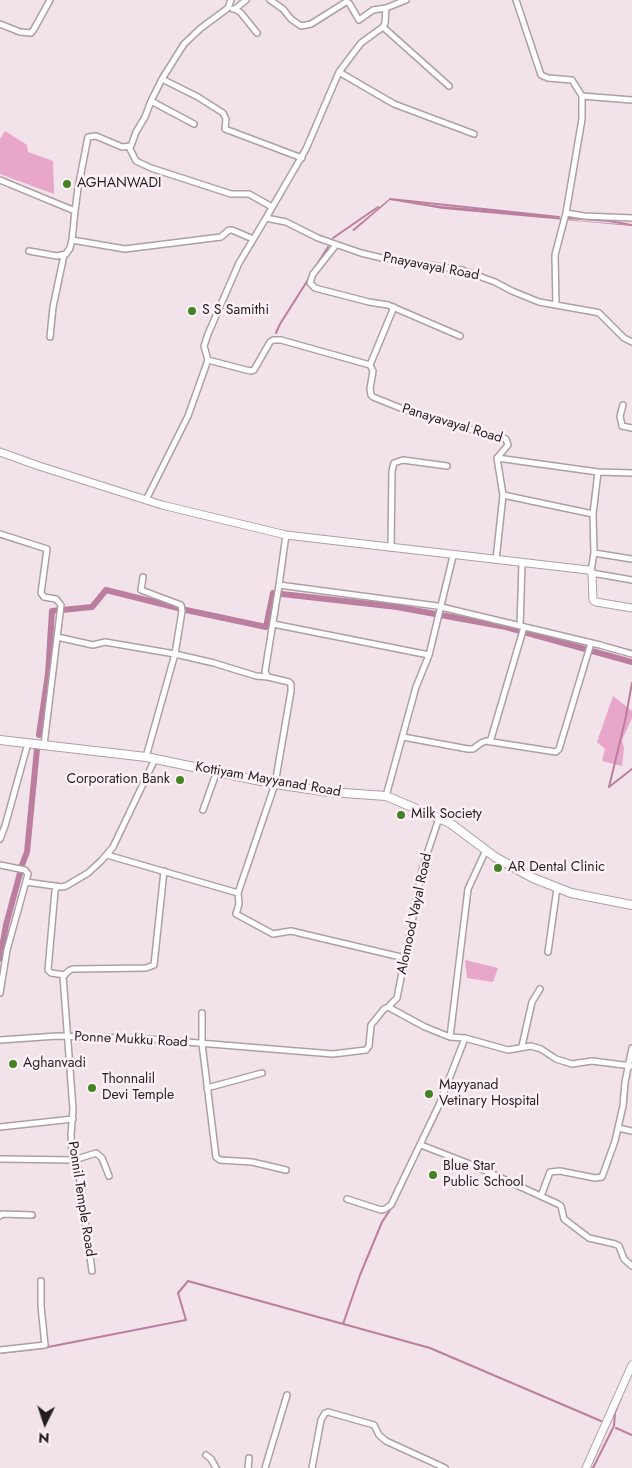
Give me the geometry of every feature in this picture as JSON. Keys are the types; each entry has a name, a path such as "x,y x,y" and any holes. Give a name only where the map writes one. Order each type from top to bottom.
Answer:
{"main road":[{"name":"Kottiyam Mayyanad Road","path":"0,740 146,757 275,784 329,792 386,796 450,823 486,850 518,870 557,888 571,893 632,906"}],"street":[{"path":"0,24 20,32 31,33 50,0"},
{"path":"50,337 53,307 64,255 70,248 72,240 78,188 88,137 96,136 122,148 132,146 136,132 162,79 188,39 228,8 231,0"},
{"path":"235,9 246,0"},
{"path":"270,0 283,9 291,19 302,26 311,24 346,2 349,3 359,20 373,10 386,8 406,0"},
{"path":"516,0 541,75 548,78 572,80 582,96 582,119 566,213 555,254 556,305"},
{"path":"228,8 235,9 257,32"},
{"path":"146,500 185,425 208,360 204,346 208,334 239,263 302,158 339,72 361,43 383,27 386,8"},
{"path":"383,27 449,86"},
{"path":"339,72 394,104 474,134"},
{"path":"162,79 198,97 224,113 226,119 225,129 302,158"},
{"path":"582,96 632,100"},
{"path":"151,101 194,124"},
{"path":"129,147 136,161 151,168 231,194 249,194 272,207"},
{"path":"0,180 75,211"},
{"path":"566,213 584,216 632,218"},
{"name":"Pnayavayal Road","path":"266,218 286,222 336,245 361,253 462,270 495,282 539,302 599,313 624,338 632,342"},
{"path":"72,240 125,249 221,237 228,230 253,239"},
{"path":"336,245 313,274 310,283 315,288 394,307 460,336"},
{"path":"29,251 57,256 64,255"},
{"path":"208,360 250,371 254,370 270,342 277,340 370,365 394,307"},
{"name":"Panayavayal Road","path":"370,365 374,371 370,388 371,395 374,397 412,413 503,437 508,442 508,445 497,458 503,495 496,560"},
{"path":"623,405 620,416 622,426 632,428"},
{"path":"0,452 162,505 286,535 592,572 632,580"},
{"path":"497,458 598,472 632,473"},
{"path":"391,548 392,471 394,463 403,460 447,466"},
{"path":"598,472 594,514 593,600 632,608"},
{"path":"503,495 594,514"},
{"path":"0,534 46,549 41,594 44,597 56,599 60,602 44,745"},
{"path":"268,677 265,672 286,535"},
{"path":"594,553 632,559"},
{"path":"386,796 416,687 429,655 454,556"},
{"path":"490,742 522,626 522,563"},
{"path":"143,577 142,590 181,605 175,654 146,757"},
{"path":"279,585 440,607 632,654"},
{"path":"272,624 429,655"},
{"path":"57,637 93,645 105,642 175,654 214,663 256,676 288,682 292,687 275,784 238,893 239,904 236,914 273,934 291,931 405,958"},
{"path":"403,737 473,749 481,743 490,742 556,752 559,749 591,643"},
{"path":"0,839 6,826 28,743"},
{"path":"26,882 66,886 88,873 113,847 155,759"},
{"path":"203,810 217,771"},
{"name":"Alomood Vayal Road","path":"202,1044 333,1054 366,1050 369,1046 370,1025 397,998 423,866 439,818"},
{"path":"450,1036 468,889 486,850"},
{"path":"107,854 238,893"},
{"path":"0,866 25,870 28,874 7,950 0,993"},
{"path":"57,886 48,970 51,973 64,976 73,969 146,968 154,965 164,871"},
{"path":"548,952 557,888"},
{"name":"Ponnil Temple Road","path":"64,976 64,1007 69,1036 73,1119 71,1135 72,1155 78,1166 92,1271"},
{"path":"522,1046 532,1002 540,989"},
{"path":"388,1007 426,1028 450,1036 466,1038 508,1050 522,1046 541,1048 556,1059 572,1064 592,1061 630,1066"},
{"path":"202,1013 202,1044"},
{"name":"Ponne Mukku Road","path":"0,1040 69,1036 150,1039 202,1044 216,1157 220,1160 252,1162 286,1170"},
{"path":"347,1199 378,1209 388,1208 421,1145 466,1038"},
{"path":"541,1196 550,1172 560,1170 595,1178 602,1177 615,1142 632,1048"},
{"path":"207,1088 262,1073"},
{"path":"0,1127 73,1119"},
{"path":"618,1128 632,1131"},
{"path":"421,1145 475,1166 560,1206 564,1218 588,1238 619,1246 624,1259 632,1266"},
{"path":"0,1159 74,1160 96,1153 102,1158 109,1176"},
{"path":"0,1216 2,1214 32,1215"},
{"path":"0,1350 45,1345 41,1306 41,1281"},
{"path":"586,1468 632,1365"},
{"path":"265,1468 287,1395"},
{"path":"312,1468 321,1420 325,1413 328,1412 374,1425 379,1435 386,1441 445,1468"},
{"path":"206,1455 211,1459 216,1468"},
{"path":"248,1468 249,1458"}],"shaded area":[{"path":"5,131 27,145 28,152 53,161 54,194 0,174 0,139"},
{"path":"389,199 632,226 443,209 390,200 354,231 352,230"},
{"path":"613,696 632,711 632,718 622,740 624,748 622,766 602,761 605,749 597,742"},
{"path":"465,960 498,968 493,982 467,978"}],"waterway":[{"path":"390,199 559,217"},
{"path":"333,238 378,207"},
{"path":"568,218 632,225"},
{"path":"314,269 328,247"},
{"path":"276,333 311,275"},
{"path":"39,735 48,674 52,611 92,607 106,590 266,627 273,593 397,607 506,627 632,662"},
{"path":"632,683 609,787 632,769"},
{"path":"22,865 27,852 37,749"},
{"path":"0,959 6,925 20,873"},
{"path":"430,1130 437,1116"},
{"path":"343,1324 360,1275 382,1222 392,1207"},
{"path":"0,1353 43,1348 186,1320 178,1293 188,1281 430,1348 601,1421"},
{"path":"593,1468 614,1426 615,1413 621,1398"},
{"path":"616,1428 632,1435"}],"place":[{"name":"AGHANWADI","path":"67,184"},
{"name":"S S Samithi","path":"192,311"},
{"name":"Corporation Bank","path":"180,780"},
{"name":"Milk Society","path":"401,815"},
{"name":"AR Dental Clinic","path":"498,868"},
{"name":"Aghanvadi","path":"13,1064"},
{"name":"Thonnalil Devi Temple","path":"92,1088"},
{"name":"Mayyanad Vetinary Hospital","path":"429,1094"},
{"name":"Blue Star Public School","path":"433,1175"}]}
